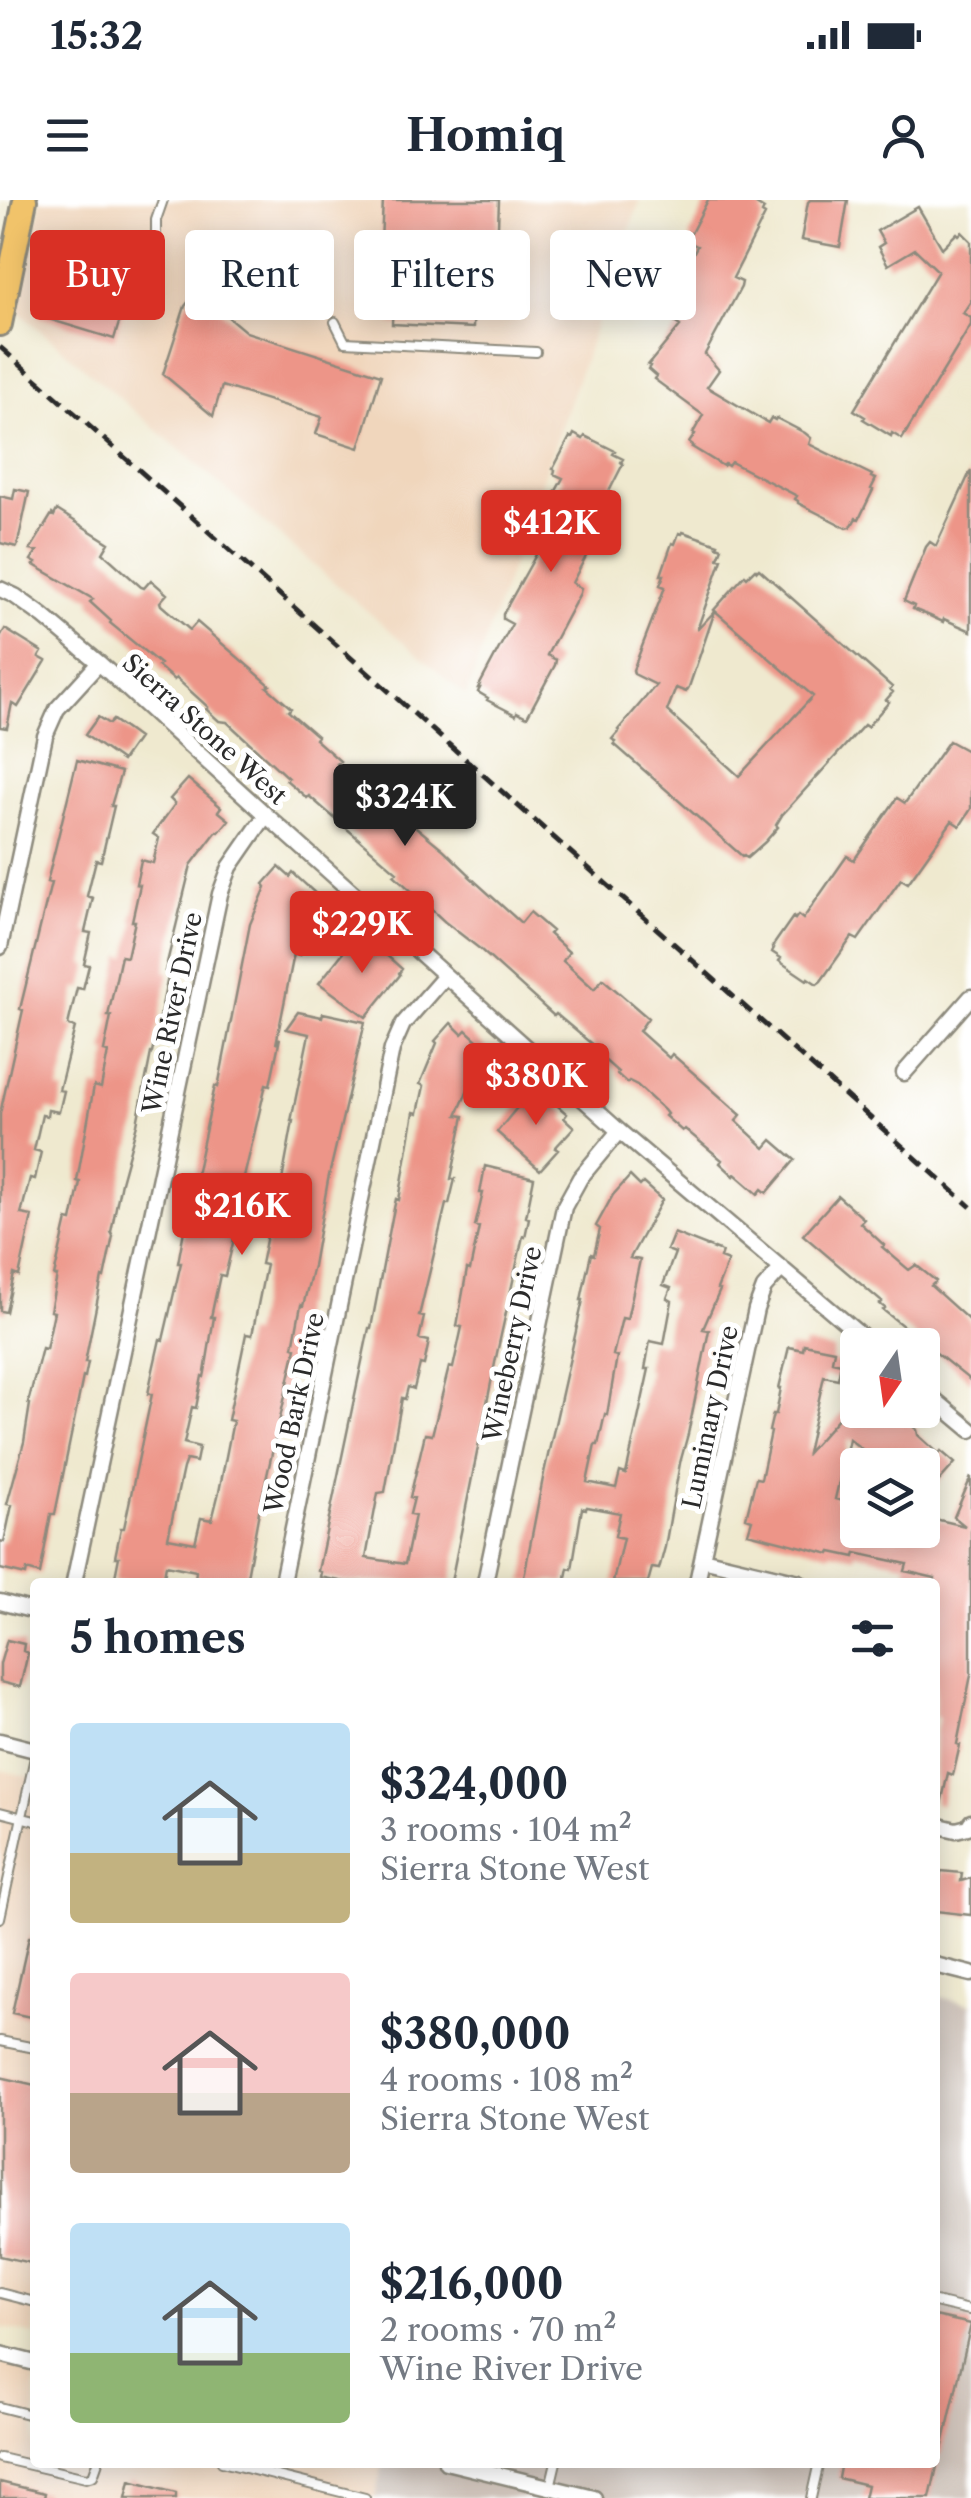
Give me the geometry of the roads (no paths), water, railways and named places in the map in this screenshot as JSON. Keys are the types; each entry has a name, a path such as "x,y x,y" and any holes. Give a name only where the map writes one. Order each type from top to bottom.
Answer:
{"main road":[{"path":"0,324 26,200"}],"street":[{"name":"Sierra Stone West","path":"0,589 43,616 99,663 619,1131 852,1328"},
{"path":"0,947 45,736 57,709 99,663"},
{"name":"Wine River Drive","path":"75,1578 220,894 230,867 266,815"},
{"name":"Wood Bark Drive","path":"283,1578 392,1049 403,1024 445,976"},
{"path":"904,1073 971,997"},
{"name":"Wineberry Drive","path":"486,1578 564,1207 580,1178 619,1131"},
{"name":"Luminary Drive","path":"699,1578 756,1309 764,1288 782,1268"},
{"path":"940,1404 971,1430"},
{"path":"702,1560 781,1578"},
{"path":"0,1602 30,1610"},
{"path":"0,1742 30,1752"},
{"path":"940,1826 956,1830 971,1822"},
{"path":"940,1967 971,1974"},
{"path":"0,2354 30,2362"},
{"path":"471,2468 587,2497"}],"lane":[{"path":"156,230 164,200"},
{"path":"335,322 345,342 536,352"},
{"path":"0,1918 30,1777"},
{"path":"0,1812 30,1820"},
{"path":"0,2041 30,2047"},
{"path":"0,2294 30,2301"},
{"path":"940,2303 969,2310"},
{"path":"0,2407 30,2415"},
{"path":"0,2458 30,2465"},
{"path":"43,2468 86,2478 93,2476 96,2468"},
{"path":"246,2468 365,2498"},
{"path":"550,2487 555,2468"},
{"path":"817,2468 811,2496 826,2498"}],"railway":[{"path":"0,347 971,1207"}]}
